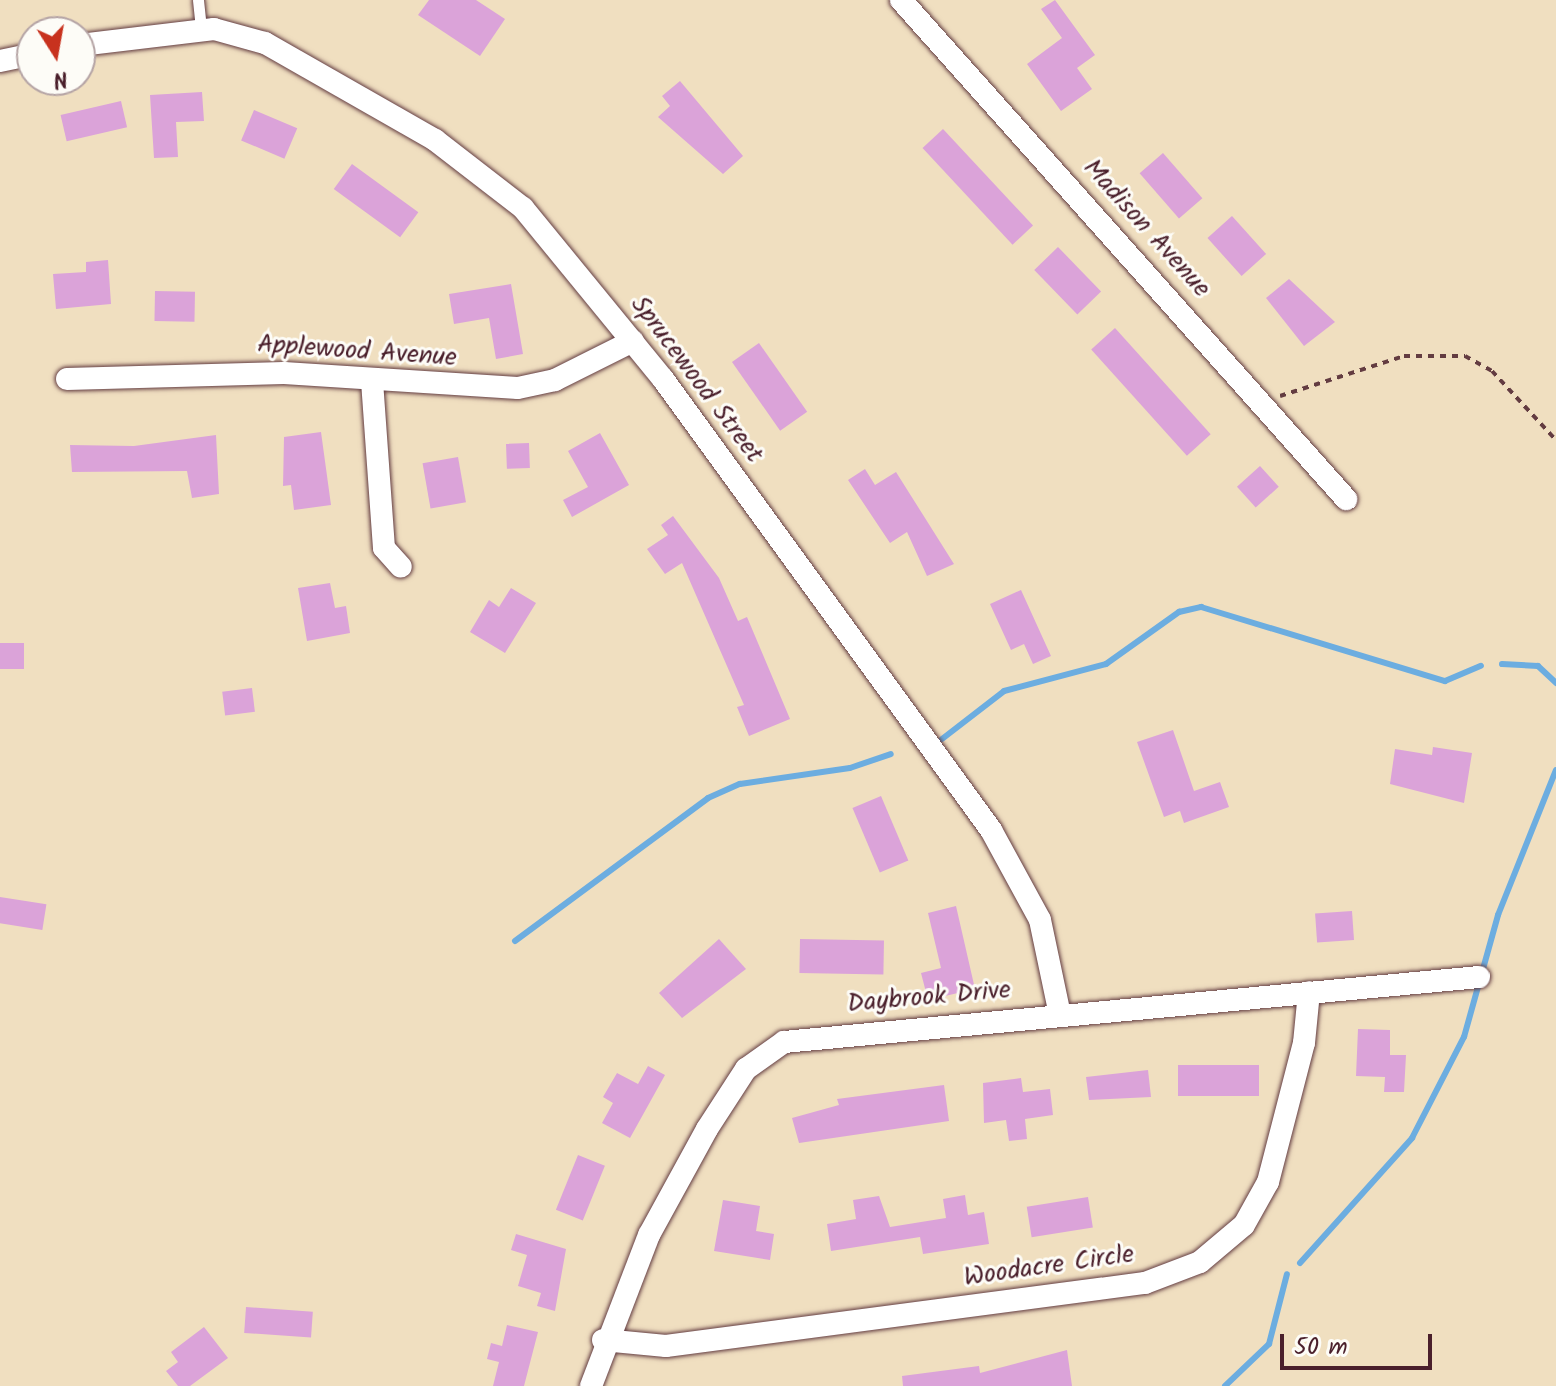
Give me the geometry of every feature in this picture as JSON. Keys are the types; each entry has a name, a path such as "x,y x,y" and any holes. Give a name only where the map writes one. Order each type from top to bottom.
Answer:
{"street":[{"name":"Madison Avenue","path":"901,0 1346,499"},
{"name":"Sprucewood Street","path":"96,43 201,29 265,43 459,158 554,240 633,341 991,830 1040,920 1060,1015"},
{"name":"Applewood Avenue","path":"67,379 216,372 518,388 555,380 633,341"},
{"path":"372,381 384,548 401,567"},
{"name":"Daybrook Drive","path":"591,1386 603,1340 649,1235 757,1056 811,1037 1479,977"},
{"name":"Woodacre Circle","path":"603,1340 682,1344 1145,1283 1200,1262 1244,1225 1268,1182 1301,1058 1309,992"}],"lane":[{"path":"198,0 201,29"}],"path":[{"path":"1263,404 1318,379 1404,356 1452,354 1492,371 1556,440"}],"building":[{"path":"429,0 476,0 505,19 480,56 418,15"},
{"path":"1055,0 1095,55 1077,68 1092,89 1061,111 1027,64 1062,38 1041,9"},
{"path":"680,81 743,156 723,174 658,117 670,106 662,96"},
{"path":"202,92 204,121 176,122 178,157 154,158 150,95"},
{"path":"121,101 127,127 67,141 61,115"},
{"path":"254,110 297,128 284,159 241,140"},
{"path":"943,129 1033,226 1013,245 923,148"},
{"path":"1163,153 1202,198 1179,219 1140,173"},
{"path":"352,164 418,212 400,237 334,189"},
{"path":"1232,216 1266,254 1242,276 1207,238"},
{"path":"1058,247 1101,292 1077,315 1034,270"},
{"path":"108,260 111,304 56,309 53,274 86,272 86,262"},
{"path":"1289,279 1335,322 1304,346 1266,298"},
{"path":"511,284 523,354 496,359 489,318 454,324 449,294"},
{"path":"155,291 195,292 194,322 154,321"},
{"path":"1115,328 1211,434 1187,456 1091,349"},
{"path":"759,343 807,412 780,431 732,362"},
{"path":"321,432 331,505 294,510 291,485 283,486 284,437"},
{"path":"600,433 629,485 572,517 563,500 588,487 568,451"},
{"path":"216,435 219,494 192,498 187,471 72,472 70,445 134,446"},
{"path":"529,443 530,468 507,469 506,444"},
{"path":"458,457 466,502 431,509 423,463"},
{"path":"1260,466 1279,487 1256,508 1237,487"},
{"path":"865,469 875,485 896,472 954,564 927,576 907,532 890,543 848,480"},
{"path":"673,516 719,578 738,621 747,617 790,719 749,736 737,707 744,705 682,563 665,574 647,549 668,535 661,525"},
{"path":"330,583 335,608 346,606 350,633 307,641 298,588"},
{"path":"511,588 536,603 505,653 470,632 489,600 499,607"},
{"path":"1021,590 1051,656 1033,664 1024,644 1011,650 990,604"},
{"path":"0,643 24,643 24,669 0,669"},
{"path":"252,688 255,712 225,715 222,692"},
{"path":"1173,730 1194,791 1220,782 1229,807 1184,823 1180,811 1164,817 1137,742"},
{"path":"1433,747 1472,753 1464,803 1390,784 1395,749 1432,755"},
{"path":"881,796 908,860 880,873 852,808"},
{"path":"0,897 46,904 42,930 0,923"},
{"path":"956,906 975,989 928,1000 921,973 941,968 928,913"},
{"path":"1352,911 1354,940 1317,943 1315,914"},
{"path":"719,939 746,969 682,1018 659,993"},
{"path":"800,939 884,940 883,974 799,973"},
{"path":"1358,1029 1390,1030 1390,1055 1406,1055 1404,1092 1384,1092 1385,1077 1356,1076"},
{"path":"1178,1065 1259,1065 1259,1096 1178,1096"},
{"path":"648,1066 665,1075 630,1138 602,1123 613,1103 603,1097 617,1073 638,1084"},
{"path":"1148,1070 1151,1097 1089,1100 1086,1077"},
{"path":"1021,1078 1023,1092 1050,1089 1053,1115 1025,1119 1027,1139 1009,1141 1006,1120 984,1123 983,1083"},
{"path":"944,1085 949,1121 799,1143 792,1118 839,1105 837,1099"},
{"path":"578,1155 605,1166 583,1221 556,1210"},
{"path":"965,1195 968,1215 984,1212 989,1244 923,1254 920,1237 831,1251 827,1224 856,1219 853,1200 879,1196 890,1227 946,1218 943,1199"},
{"path":"1088,1197 1093,1228 1032,1237 1027,1207"},
{"path":"723,1200 760,1206 756,1231 774,1234 770,1260 714,1251"},
{"path":"516,1234 566,1249 555,1311 537,1306 541,1293 518,1286 527,1255 511,1250"},
{"path":"246,1307 313,1312 311,1338 244,1333"},
{"path":"507,1325 538,1332 524,1386 493,1386 499,1362 487,1359 491,1343 502,1346"},
{"path":"204,1327 228,1358 190,1386 178,1386 166,1371 178,1362 171,1352"},
{"path":"1067,1350 1072,1386 903,1386 902,1376 979,1366 980,1373"}],"waterway":[{"path":"942,739 1004,691 1106,664 1179,612 1201,607 1445,681 1481,666"},
{"path":"1502,664 1538,666 1556,683"},
{"path":"515,941 708,798 740,784 850,768 891,754"},
{"path":"1300,1263 1412,1138 1464,1037 1498,915 1556,770"},
{"path":"1225,1386 1269,1344 1287,1274"}]}
